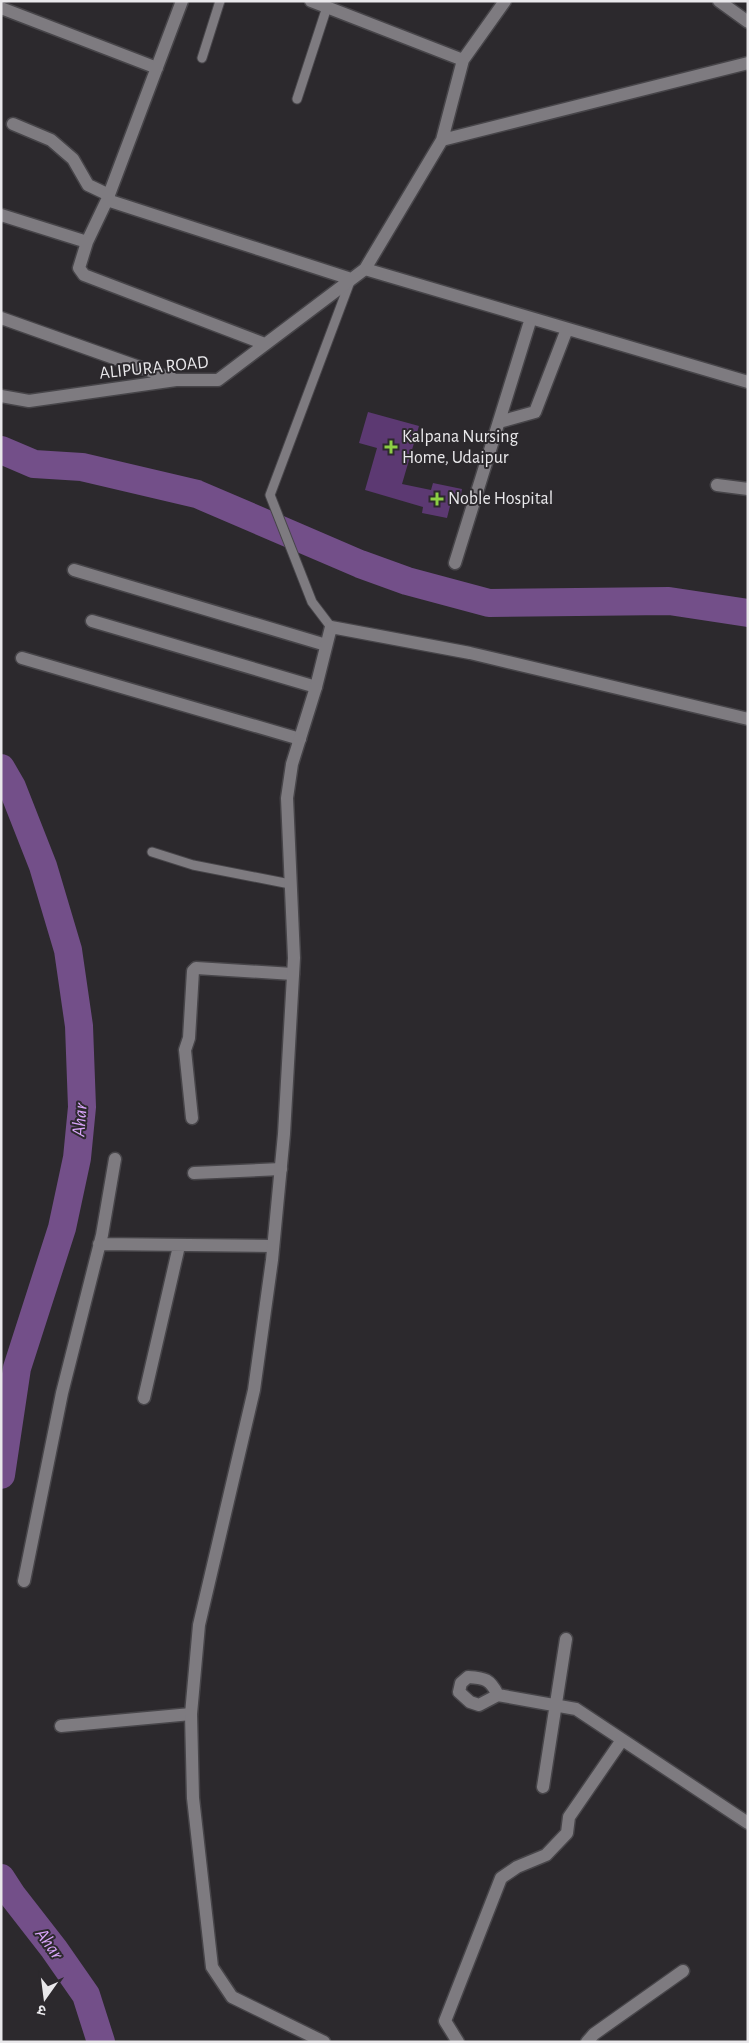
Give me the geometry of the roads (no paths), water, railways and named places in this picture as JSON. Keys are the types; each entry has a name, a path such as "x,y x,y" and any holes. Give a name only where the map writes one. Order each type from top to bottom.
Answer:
{"street":[{"path":"182,1 108,197 87,242 79,268 84,275 265,344"},
{"path":"311,1 463,60"},
{"path":"505,1 463,60 442,140 365,269 748,382"},
{"path":"719,1 748,22"},
{"path":"1,8 157,68"},
{"path":"442,140 748,63"},
{"path":"12,124 51,140 73,159 88,185 108,197 351,279"},
{"path":"1,215 87,242"},
{"name":"ALIPURA ROAD","path":"1,396 29,401 176,380 218,380 365,269"},
{"path":"1,318 176,380"},
{"path":"454,563 531,318"},
{"path":"499,422 535,412 567,329"},
{"path":"717,485 748,489"},
{"path":"74,570 326,645"},
{"path":"92,621 316,687"},
{"path":"324,2042 232,1997 212,1967 193,1798 191,1714 199,1625 254,1390 273,1246 281,1168 293,974 287,798 292,764 316,687 331,627 470,653 748,719"},
{"path":"22,658 300,739"},
{"path":"192,1118 185,1050 189,1038 193,971 196,968 293,974"},
{"path":"24,1581 62,1392 99,1244 115,1159"},
{"path":"194,1173 281,1168"},
{"path":"99,1244 273,1246"},
{"path":"144,1398 179,1246"},
{"path":"543,1787 566,1639"},
{"path":"498,1695 576,1710 748,1823"},
{"path":"61,1726 191,1714"},
{"path":"458,2042 445,2021 501,1878 517,1867 546,1855 567,1833 568,1817 622,1740"},
{"path":"587,2042 594,2034 683,1971"}],"lane":[{"path":"202,58 220,1"},
{"path":"297,99 327,7"},
{"path":"331,627 312,602 270,495 351,279"},
{"path":"152,852 193,865 290,884"}],"waterway":[{"path":"1,450 34,464 82,467 197,494 360,564 407,581 489,603 669,601 748,613"},
{"name":"Ahar","path":"1,768 12,787 43,866 68,950 79,1026 82,1107 77,1158 62,1228 17,1368 1,1475"},
{"name":"Ahar","path":"1,1878 86,1995 101,2042"}],"place":[{"name":"Kalpana Nursing Home, Udaipur","path":"391,447"},
{"name":"Noble Hospital","path":"437,499"}]}
